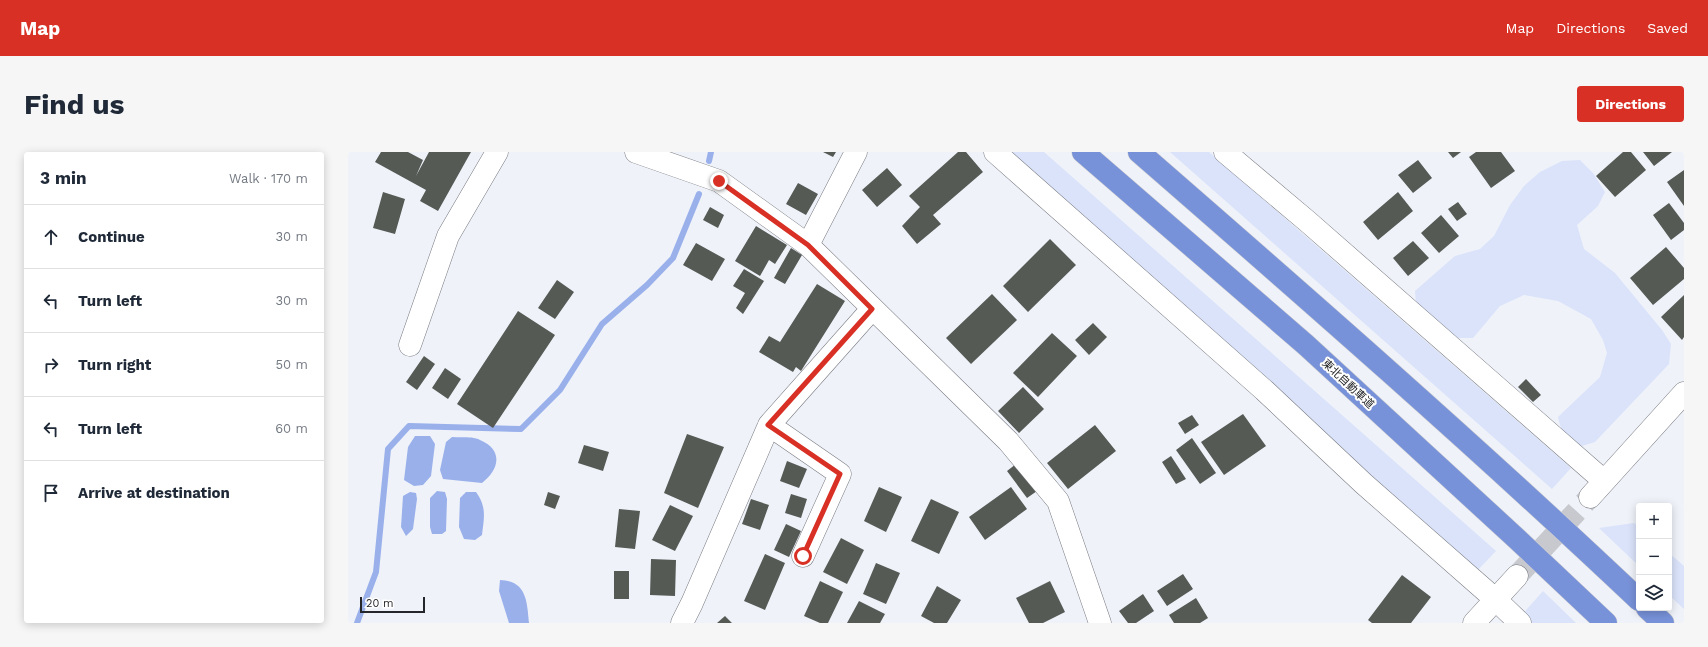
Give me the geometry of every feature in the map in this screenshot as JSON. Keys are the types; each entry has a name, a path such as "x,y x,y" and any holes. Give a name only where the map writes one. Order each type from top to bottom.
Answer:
{"highway":[{"name":"東北自動車道","path":"1083,152 1306,345 1606,623"},
{"path":"1139,152 1333,321 1540,506 1636,597"},
{"path":"1650,611 1663,623"}],"street":[{"path":"410,345 448,236 497,152"},
{"path":"636,152 719,181 808,245 1008,441 1058,501 1100,623"},
{"path":"808,245 856,152"},
{"path":"995,152 1264,390 1364,484 1495,599 1520,623"},
{"path":"1225,152 1313,226 1604,481"},
{"path":"682,623 692,603 768,425 872,309"},
{"path":"1590,497 1684,393"},
{"path":"768,425 840,474 803,556"},
{"path":"1474,623 1517,576"}],"shaded area":[{"path":"1009,152 1044,152 1496,551 1475,573"},
{"path":"1170,152 1209,152 1571,468 1552,489"},
{"path":"1580,160 1593,173 1605,192 1598,206 1577,225 1584,249 1615,273 1662,330 1671,344 1669,364 1595,442 1582,446 1566,436 1561,428 1558,417 1600,377 1607,353 1603,340 1591,319 1558,301 1524,295 1500,306 1473,338 1454,338 1416,303 1415,291 1455,256 1480,249 1494,236 1510,205 1524,186 1540,172 1562,161"},
{"path":"1634,523 1636,525 1636,563 1599,528"},
{"path":"1672,556 1684,566 1684,609 1672,598"},
{"path":"1543,591 1576,623 1529,623 1521,616"}],"water":[{"path":"415,436 430,436 435,444 431,476 423,485 414,486 404,480 408,447"},
{"path":"452,437 477,439 488,444 493,449 496,455 495,466 488,478 482,483 443,479 440,470 446,442"},
{"path":"437,491 445,492 447,499 446,531 442,534 432,534 430,527 430,498"},
{"path":"410,492 416,493 417,499 413,529 406,536 401,527 403,496"},
{"path":"466,492 476,492 482,503 484,513 482,535 475,540 464,539 459,527 460,498"},
{"path":"500,580 509,581 516,584 521,589 526,600 529,623 509,623 499,591"}],"building":[{"path":"381,152 408,152 423,160 416,176 429,152 471,152 438,211 420,201 426,190 375,162"},
{"path":"823,152 836,152 833,157"},
{"path":"958,152 966,152 983,172 933,215 941,224 917,244 902,226 920,207 909,196"},
{"path":"1448,152 1461,152 1453,158"},
{"path":"1476,152 1501,152 1515,171 1491,188 1469,157"},
{"path":"1623,152 1631,152 1646,170 1615,197 1596,176"},
{"path":"1643,152 1672,152 1654,166"},
{"path":"1418,160 1432,178 1413,193 1398,175"},
{"path":"887,168 902,185 877,207 862,190"},
{"path":"1684,170 1684,206 1667,182"},
{"path":"798,183 818,194 806,215 786,204"},
{"path":"383,192 405,199 395,234 373,228"},
{"path":"1398,192 1413,211 1378,240 1363,222"},
{"path":"1458,202 1467,214 1457,221 1448,209"},
{"path":"1669,203 1684,223 1684,230 1671,240 1653,215"},
{"path":"710,207 724,215 718,228 703,220"},
{"path":"1441,215 1459,236 1439,253 1421,233"},
{"path":"756,226 787,245 775,264 769,260 760,276 735,261"},
{"path":"1050,239 1076,265 1028,312 1003,286"},
{"path":"1413,241 1429,258 1408,276 1393,258"},
{"path":"696,243 725,259 712,281 683,265"},
{"path":"1666,247 1684,268 1684,279 1653,305 1630,278"},
{"path":"791,248 802,255 785,284 774,278"},
{"path":"744,269 764,281 743,314 736,308 745,293 733,286"},
{"path":"557,280 574,292 555,319 538,308"},
{"path":"817,284 845,301 801,371 796,367 793,372 759,352 769,336 780,342"},
{"path":"992,294 1017,320 971,364 946,338"},
{"path":"1684,295 1684,337 1682,340 1661,317"},
{"path":"518,311 555,335 493,428 457,404"},
{"path":"1093,323 1107,337 1089,355 1075,340"},
{"path":"1052,333 1077,356 1038,397 1013,373"},
{"path":"424,356 435,364 417,390 406,382"},
{"path":"445,368 461,379 448,399 432,388"},
{"path":"1526,379 1541,395 1533,402 1518,387"},
{"path":"1023,387 1044,409 1019,433 998,411"},
{"path":"1243,414 1266,446 1224,475 1201,442"},
{"path":"1192,415 1199,425 1185,434 1178,423"},
{"path":"1095,425 1116,451 1068,489 1047,463"},
{"path":"687,434 724,447 698,508 664,493"},
{"path":"1192,438 1216,473 1200,484 1176,450"},
{"path":"584,445 609,452 603,471 578,463"},
{"path":"1171,456 1186,479 1176,484 1162,462"},
{"path":"787,461 807,469 799,488 780,481"},
{"path":"1016,464 1037,491 1027,498 1007,471"},
{"path":"879,487 902,497 886,532 864,521"},
{"path":"1011,487 1027,509 985,540 969,517"},
{"path":"548,492 560,496 555,509 544,505"},
{"path":"791,494 807,499 801,518 785,513"},
{"path":"751,499 769,505 760,530 742,524"},
{"path":"931,499 959,512 939,554 911,541"},
{"path":"670,505 693,516 675,551 652,540"},
{"path":"619,509 640,511 635,549 615,547"},
{"path":"786,524 801,531 789,557 774,550"},
{"path":"841,538 864,550 847,584 823,572"},
{"path":"765,554 785,563 765,610 744,601"},
{"path":"651,559 676,560 675,596 650,595"},
{"path":"876,563 900,573 886,604 863,594"},
{"path":"614,571 629,571 629,599 614,599"},
{"path":"1183,574 1193,589 1167,606 1157,591"},
{"path":"1402,575 1431,597 1411,623 1372,623 1368,620"},
{"path":"820,581 843,592 828,623 820,623 804,616"},
{"path":"1050,581 1065,612 1043,623 1029,623 1016,598"},
{"path":"937,586 961,600 947,623 934,623 921,616"},
{"path":"1143,594 1154,611 1136,623 1128,623 1119,611"},
{"path":"1196,598 1208,618 1200,623 1174,623 1169,615"},
{"path":"859,601 885,614 880,623 847,623"},
{"path":"725,616 732,623 717,623"}],"waterway":[{"path":"709,161 711,152"},
{"path":"357,623 376,572 388,449 409,426 521,429 560,390 602,324 647,285 673,258 699,194"}],"tunnel":[{"path":"1517,576 1590,497"}],"route":[{"path":"719,181 808,245 872,309 768,425 840,474 803,556"}]}
